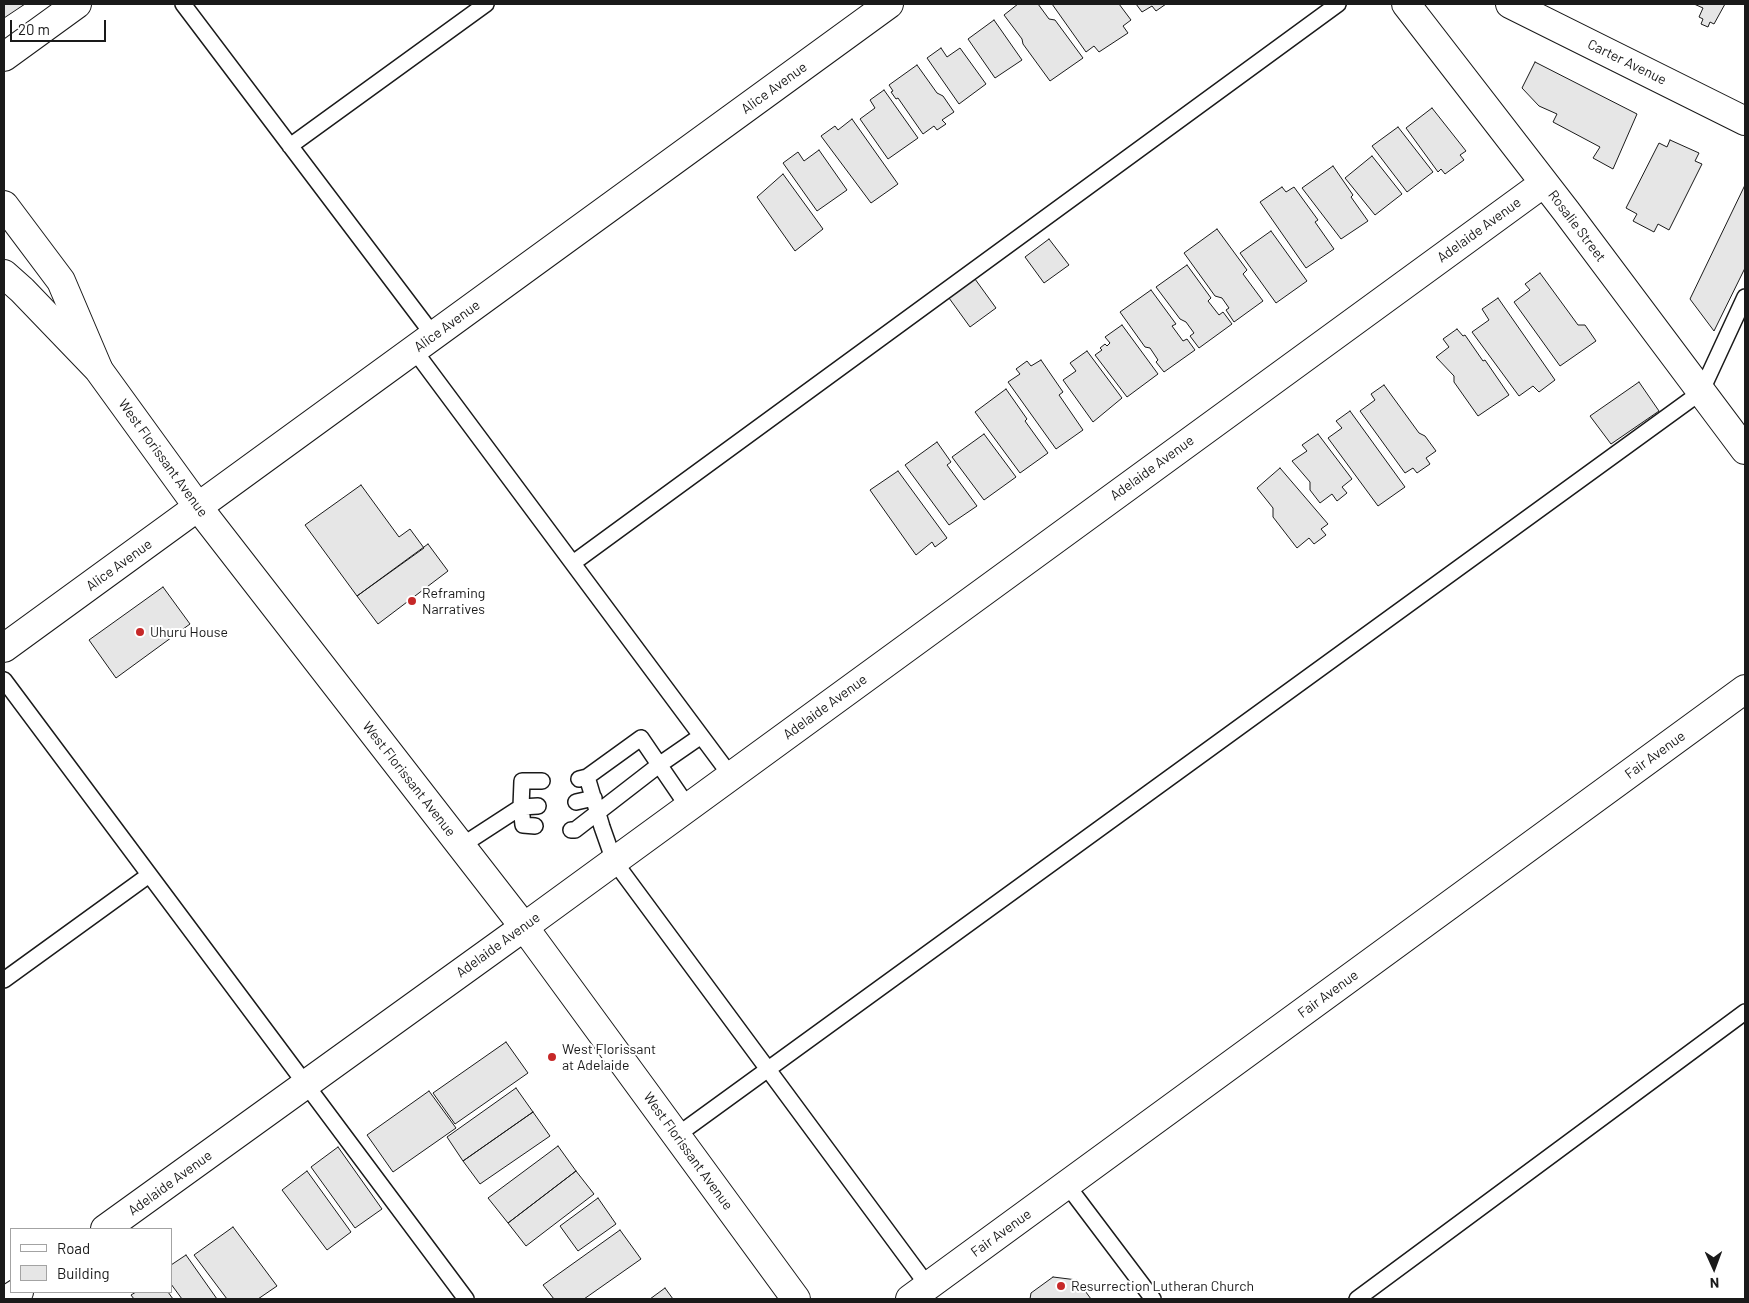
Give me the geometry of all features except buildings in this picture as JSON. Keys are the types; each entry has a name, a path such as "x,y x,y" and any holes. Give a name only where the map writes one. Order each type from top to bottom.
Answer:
{"street":[{"path":"4,57 77,4"},
{"name":"Alice Avenue","path":"4,648 889,4"},
{"name":"Rosalie Street","path":"1406,4 1544,183 1745,450"},
{"name":"Carter Avenue","path":"1510,4 1745,121"},
{"name":"Adelaide Avenue","path":"106,1228 524,927 1544,183"},
{"path":"4,205 61,281 98,369"},
{"name":"West Florissant Avenue","path":"4,274 22,290 98,369 198,508 524,927 796,1299"},
{"name":"Fair Avenue","path":"919,1293 1745,690"}],"lane":[{"path":"183,4 290,146 573,563 731,776"},
{"path":"290,146 486,4"},
{"path":"573,563 1338,4"},
{"path":"676,1136 1701,392 1745,297"},
{"path":"4,680 464,1299"},
{"path":"571,830 576,830 596,805 701,736"},
{"path":"688,807 641,738 583,778 596,805 614,861 768,1069 919,1293"},
{"path":"535,826 523,825 521,807 522,781 542,780"},
{"path":"576,802 596,805"},
{"path":"461,846 521,807 538,806"},
{"path":"4,980 149,875"},
{"path":"1357,1299 1745,1012"},
{"path":"1067,1185 1153,1299"}],"place":[{"name":"Reframing Narratives","path":"412,601"},
{"name":"Uhuru House","path":"140,632"},
{"name":"West Florissant at Adelaide","path":"552,1057"},
{"name":"Resurrection Lutheran Church","path":"1061,1286"}]}
